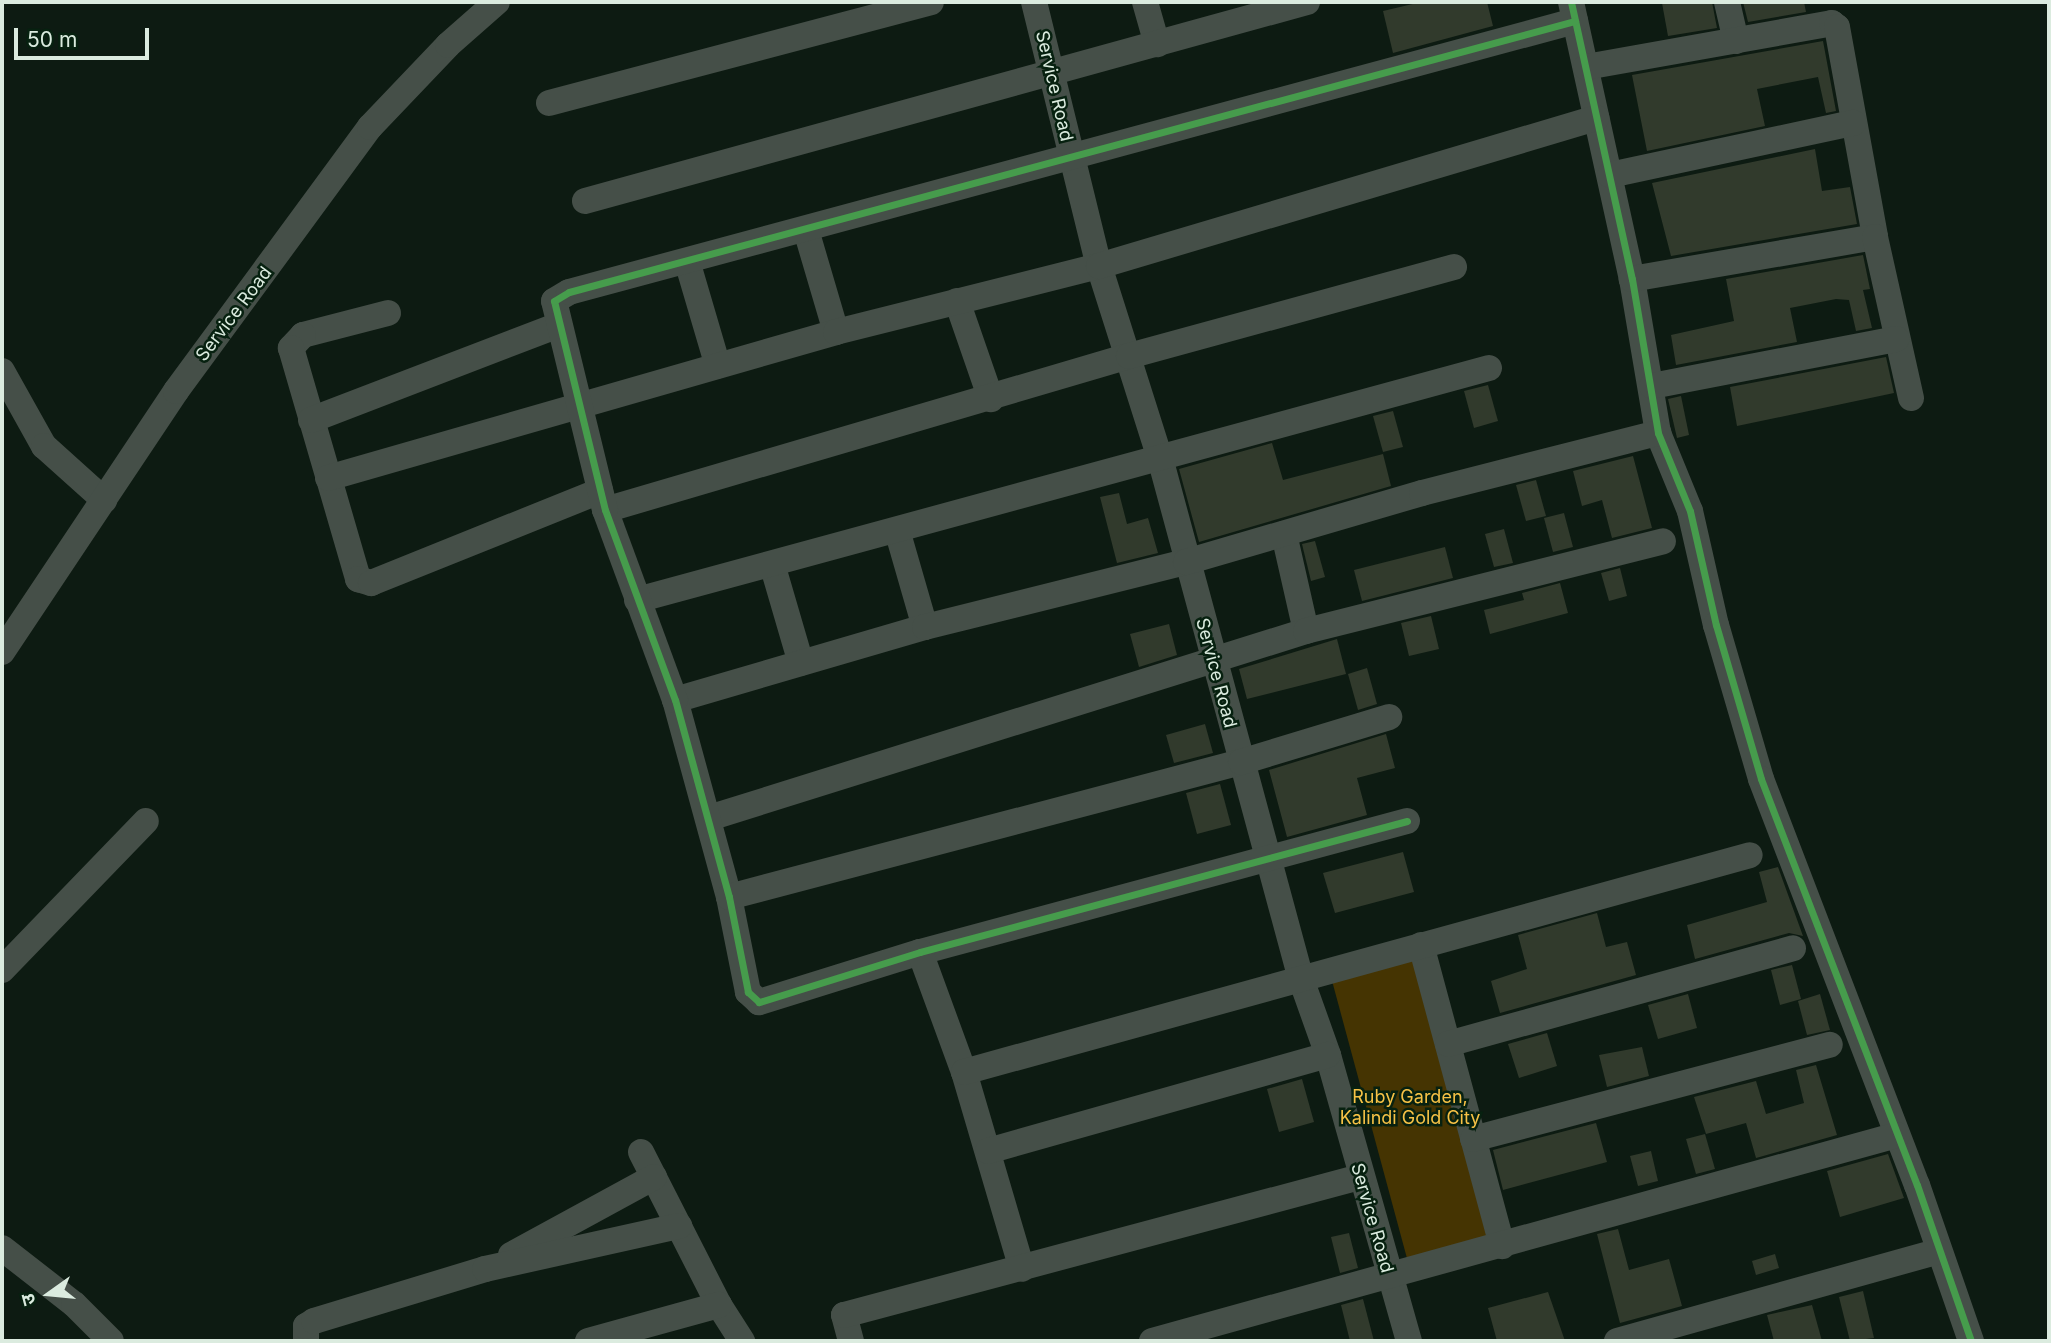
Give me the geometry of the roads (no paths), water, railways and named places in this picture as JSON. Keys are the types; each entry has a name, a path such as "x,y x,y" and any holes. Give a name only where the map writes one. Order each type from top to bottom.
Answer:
{"street":[{"name":"Service Road","path":"2,652 176,391 370,127 448,45 498,2"},
{"path":"549,103 931,2"},
{"name":"Service Road","path":"1034,2 1055,73 1070,158 1099,266 1160,458 1212,659 1301,979 1328,1055 1360,1177 1409,1341"},
{"path":"1145,2 1157,44"},
{"path":"585,201 1307,2"},
{"path":"1727,2 1736,41"},
{"path":"1407,821 920,952 759,1002 748,992 729,897 675,700 602,500 554,301 569,292 1070,158 1573,11 1632,279 1658,433 1690,511 1716,625 1761,779 1897,1135 1971,1341"},
{"path":"1586,67 1832,23 1837,27 1875,237 1910,398"},
{"path":"328,478 836,332 1099,266 1596,118"},
{"path":"1610,175 1853,123"},
{"path":"806,230 836,332"},
{"path":"1632,279 1875,237"},
{"path":"687,261 718,366"},
{"path":"388,313 303,335 292,344 354,572 371,583 602,500 991,399 1129,356 1454,267"},
{"path":"957,301 991,399"},
{"path":"312,420 558,325"},
{"path":"1652,386 1897,339"},
{"path":"637,600 1489,368"},
{"path":"2,371 44,446 104,500"},
{"path":"675,700 925,627 1186,562 1658,433"},
{"path":"897,530 925,627"},
{"path":"1284,534 1306,631"},
{"path":"709,818 1306,631 1663,541"},
{"path":"772,564 801,663"},
{"path":"729,897 1241,762 1389,717"},
{"path":"2,970 146,821"},
{"path":"964,1073 1750,855"},
{"path":"1421,946 1502,1246"},
{"path":"1448,1044 1793,948"},
{"path":"920,952 964,1073 1022,1269"},
{"path":"1473,1139 1830,1045"},
{"path":"988,1151 1328,1055"},
{"path":"1152,1341 1389,1278 1897,1135"},
{"path":"641,1152 719,1305 742,1341"},
{"path":"485,1269 654,1177"},
{"path":"851,1341 844,1315 1360,1177"},
{"path":"306,1341 306,1326 314,1321 485,1269 679,1226"},
{"path":"2,1248 74,1304 111,1341"},
{"path":"1617,1341 1938,1251"},
{"path":"588,1341 615,1338 719,1305"},
{"path":"861,1310 869,1341"}],"park label":[{"name":"Ruby Garden, Kalindi Gold City","path":"1410,1108"}]}
